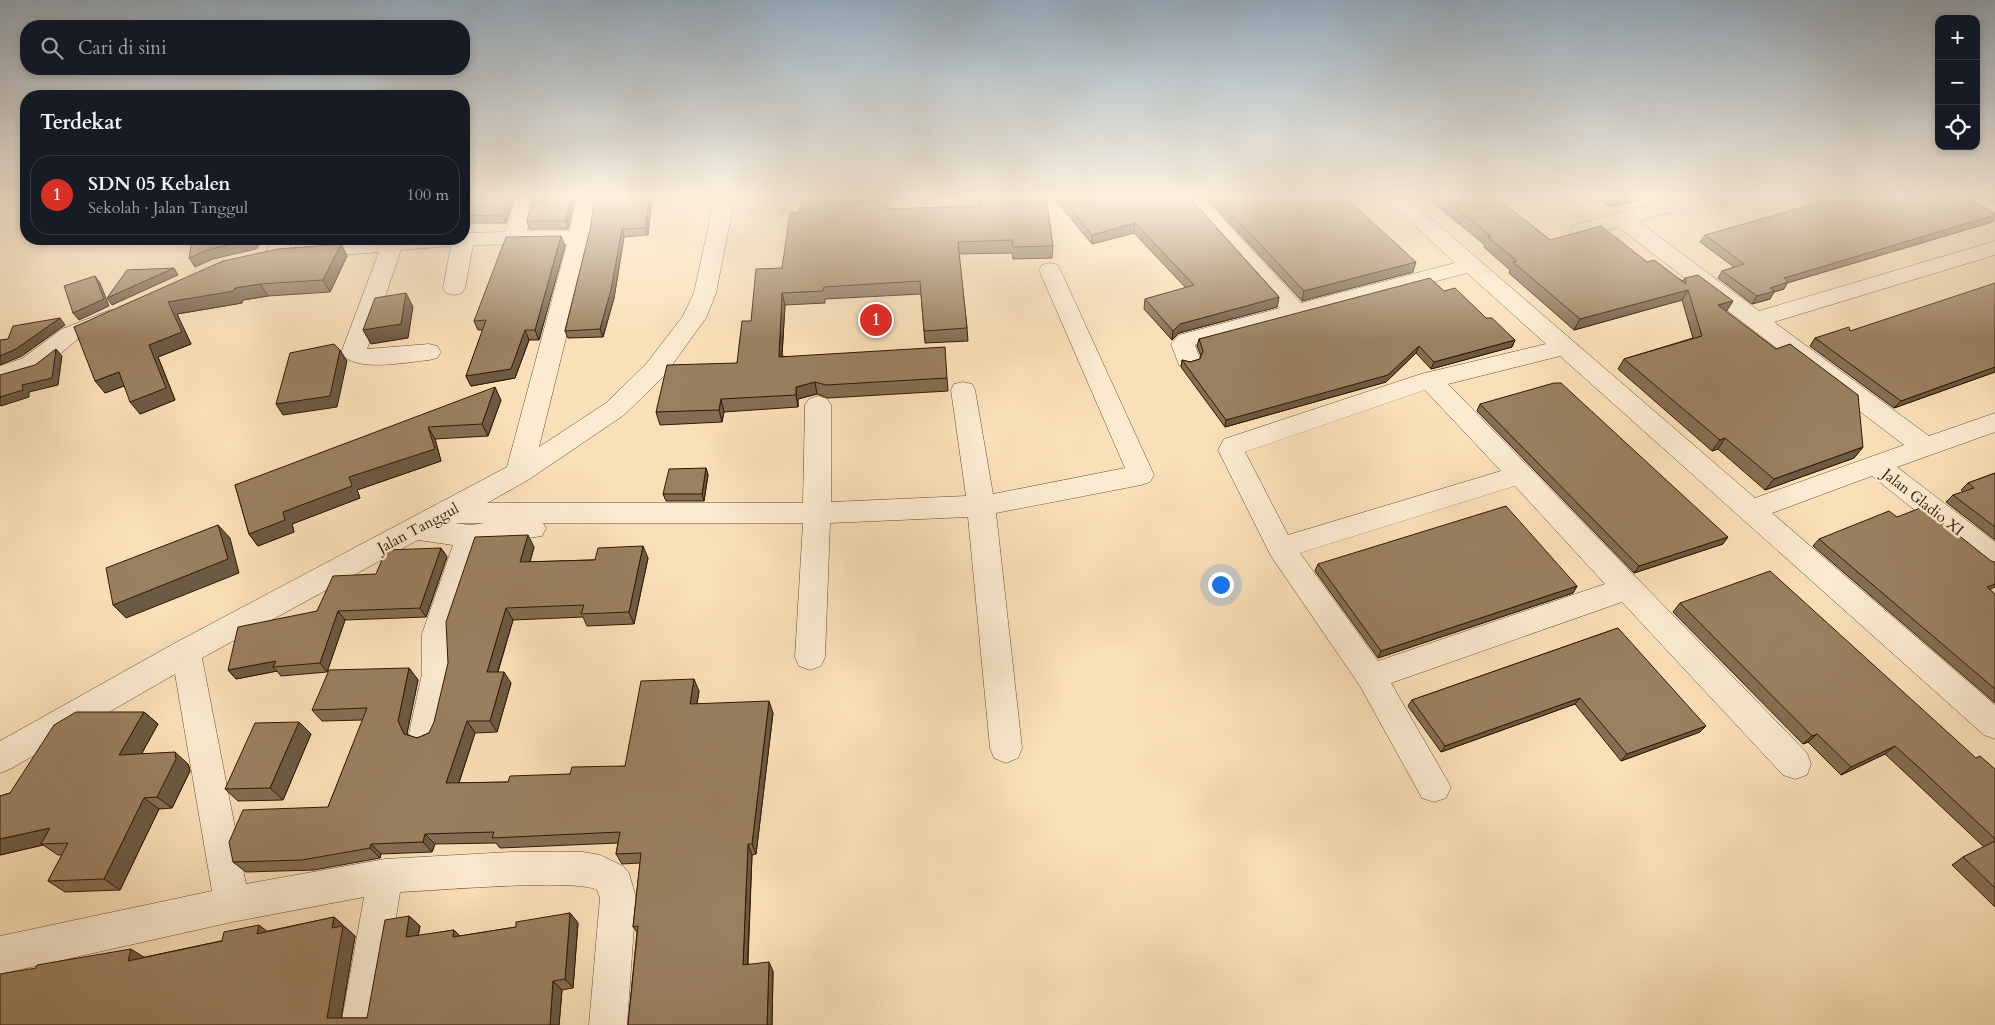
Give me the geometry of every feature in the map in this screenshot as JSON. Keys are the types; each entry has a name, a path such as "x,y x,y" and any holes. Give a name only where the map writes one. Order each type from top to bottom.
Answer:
{"street":[{"path":"519,473 578,244"},
{"name":"Jalan Tanggul","path":"0,758 186,652 519,473 615,409 655,370 694,318 705,294 715,244"},
{"path":"1235,244 1296,311"},
{"path":"1448,244 1995,726"},
{"path":"1653,244 1911,437 1927,446"},
{"path":"272,250 392,245 353,353 362,357 429,352"},
{"path":"454,288 462,245"},
{"path":"1756,320 1995,248"},
{"path":"1188,359 1183,344 1187,340 1472,265"},
{"path":"446,513 817,513 981,506 1141,475 1050,270"},
{"path":"0,374 32,364 70,334 128,310"},
{"path":"1434,787 1371,677 1281,548 1231,450 1233,446 1430,380 1564,347"},
{"path":"1430,380 1795,764"},
{"path":"963,390 981,506 1006,748"},
{"path":"810,657 817,513 818,405"},
{"path":"1750,510 1995,422"},
{"name":"Jalan Gladio XI","path":"1876,465 1995,558"},
{"path":"1281,548 1520,475"},
{"path":"415,530 470,536 562,525 592,514"},
{"path":"425,733 438,674 437,634 470,536"},
{"path":"1371,677 1627,588"},
{"path":"186,652 232,904"},
{"path":"0,955 232,904 385,876 510,869 583,868 600,872 610,878 616,885 618,898 608,1025"},
{"path":"360,1025 385,876"}],"building":[{"path":"503,244 559,244 535,330 525,330 511,369 466,376 486,320 474,321"},
{"path":"587,244 619,244 611,290 600,329 565,331"},
{"path":"786,244 958,244 967,328 924,331 920,281 824,287 823,291 782,293 779,357 945,347 947,378 826,385 815,382 796,387 796,395 721,399 719,410 656,412 667,365 737,363 742,321 751,321 756,269 782,268"},
{"path":"1013,244 1053,244 1053,246 1013,247"},
{"path":"1155,244 1231,244 1279,297 1180,324 1173,331 1145,299 1194,285"},
{"path":"1260,244 1396,244 1416,262 1304,291"},
{"path":"1496,244 1624,244 1647,262 1654,260 1686,284 1685,278 1698,275 1733,301 1718,305 1776,349 1790,344 1858,395 1863,447 1774,479 1725,438 1720,440 1624,359 1702,336 1688,290 1580,319 1513,262 1517,261"},
{"path":"1717,244 1898,244 1784,278 1788,282 1770,288 1775,291 1757,296 1722,271 1744,264"},
{"path":"191,245 227,245 207,250 189,258"},
{"path":"340,245 323,280 260,284 235,288 234,291 168,302 182,332 149,345 166,388 130,402 119,372 95,381 74,327 223,261 278,249"},
{"path":"174,268 107,298 127,270"},
{"path":"95,276 104,299 73,313 64,286"},
{"path":"1430,278 1444,291 1455,288 1486,318 1492,318 1515,340 1434,362 1419,346 1388,375 1226,420 1182,360 1190,362 1200,359 1203,351 1199,339"},
{"path":"1995,283 1995,367 1901,401 1815,338 1849,327 1850,331"},
{"path":"406,293 401,324 363,330 375,298"},
{"path":"60,318 16,349 0,356 0,340 8,339 13,326"},
{"path":"334,344 340,350 330,396 276,404 290,353"},
{"path":"56,349 52,378 22,385 23,390 0,397 0,375 35,365"},
{"path":"1554,383 1561,383 1728,537 1639,566 1480,404"},
{"path":"495,387 482,424 428,427 435,449 349,477 352,486 283,512 285,520 249,534 235,485"},
{"path":"706,468 702,494 663,494 669,469"},
{"path":"1995,473 1995,527 1953,495 1974,488 1968,483"},
{"path":"1506,506 1577,586 1381,651 1318,564"},
{"path":"1923,507 1991,561 1995,562 1995,584 1987,587 1995,594 1995,689 1819,539 1889,511 1897,517"},
{"path":"218,525 228,559 113,605 106,568"},
{"path":"528,535 520,562 595,560 598,548 643,546 629,612 581,614 584,605 506,608 487,672 504,672 490,721 467,721 446,783 508,782 510,776 570,774 572,767 625,766 641,681 694,679 690,704 769,701 752,844 748,844 743,965 769,962 767,1025 628,1025 638,926 633,927 641,853 616,854 620,832 492,838 494,832 425,834 423,842 371,844 370,848 302,860 233,862 229,842 243,810 328,807 367,708 312,710 329,670 409,668 398,721 404,734 417,738 429,733 434,722 448,663 446,622 475,537"},
{"path":"441,548 420,608 338,611 320,663 273,667 276,661 228,670 238,627 317,611 333,576 376,574 386,550"},
{"path":"1770,571 1976,758 1980,756 1995,769 1995,839 1895,746 1851,767 1817,734 1812,736 1680,603"},
{"path":"1618,628 1706,726 1627,754 1580,698 1445,746 1412,700"},
{"path":"76,712 144,712 119,755 175,752 176,759 157,797 144,798 104,879 48,881 68,843 41,844 50,828 0,839 0,796 10,793 54,725"},
{"path":"299,722 270,788 225,789 255,723"},
{"path":"1995,841 1995,888 1963,857"},
{"path":"570,913 565,979 553,981 550,1025 0,1025 0,974 36,968 37,965 131,949 128,961 222,941 224,932 259,925 257,934 334,917 332,928 343,926 327,1018 367,1018 385,920 409,916 406,937 454,930 453,937 516,927 516,922"}],"place":[{"name":"SDN 05 Kebalen","path":"876,320"}]}
